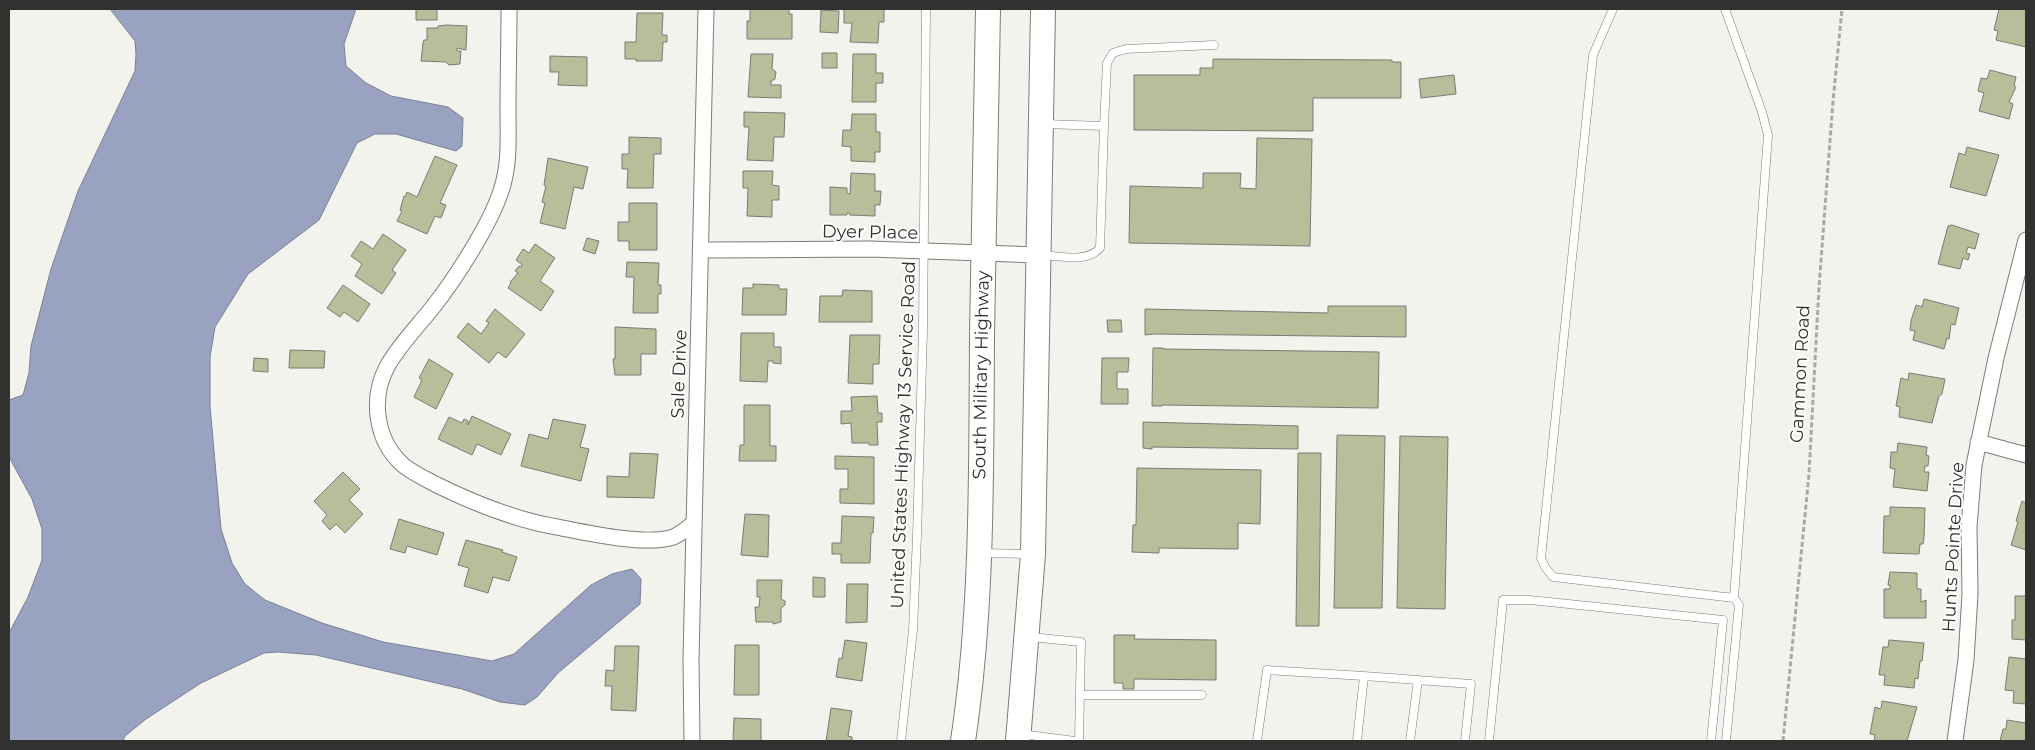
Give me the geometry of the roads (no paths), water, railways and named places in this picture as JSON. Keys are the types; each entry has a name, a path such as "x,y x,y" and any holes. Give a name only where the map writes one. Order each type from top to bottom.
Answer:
{"main road":[{"name":"South Military Highway","path":"963,741 975,615 978,552 988,9"},
{"path":"1018,738 1028,637 1033,554 1043,9"}],"street":[{"path":"509,9 507,169 501,192 471,249 435,304 398,350 387,367 380,385 377,405 378,420 384,438 393,454 403,465 418,475 461,497 512,516 555,527 615,537 646,539 671,538 683,532 694,523"},
{"name":"Sale Drive","path":"692,741 691,658 706,9"},
{"name":"Hunts Pointe Drive","path":"1955,741 1966,660 1970,594 1969,527 1974,466 1996,358 2026,240"},
{"name":"Dyer Place","path":"701,250 923,251 1038,255"},
{"path":"1978,442 2026,455"}],"lane":[{"name":"United States Highway 13 Service Road","path":"901,741 913,630 917,536 926,9"},
{"path":"1613,9 1593,55 1541,558 1553,577 1734,598"},
{"path":"1725,9 1762,112 1768,135 1734,598 1738,605 1726,741"},
{"path":"1038,255 1086,257 1095,254 1100,248 1106,63 1114,53 1126,48 1214,44"},
{"path":"1040,124 1104,126"},
{"path":"978,552 1033,554"},
{"path":"1489,741 1502,600 1530,600 1723,620 1711,741"},
{"path":"1028,637 1081,642 1079,741"},
{"path":"1257,741 1266,670 1472,684 1465,741"},
{"path":"1357,741 1364,676"},
{"path":"1410,741 1418,680"},
{"path":"1080,695 1202,695"},
{"path":"1018,738 1074,741"}],"water":[{"path":"110,9 356,9 344,44 346,66 366,83 391,96 448,107 463,118 462,146 456,151 396,134 375,134 357,143 319,220 248,274 215,327 210,357 210,406 221,529 232,563 245,584 265,600 322,623 383,642 492,661 514,654 591,585 612,574 632,569 641,579 640,604 558,673 537,697 525,705 500,702 462,689 316,655 278,652 264,653 201,683 146,719 125,736 123,741 9,741 9,633 28,597 42,560 42,529 32,499 9,457 9,400 23,395 29,373 31,346 51,269 78,191 135,71 135,41"}]}
